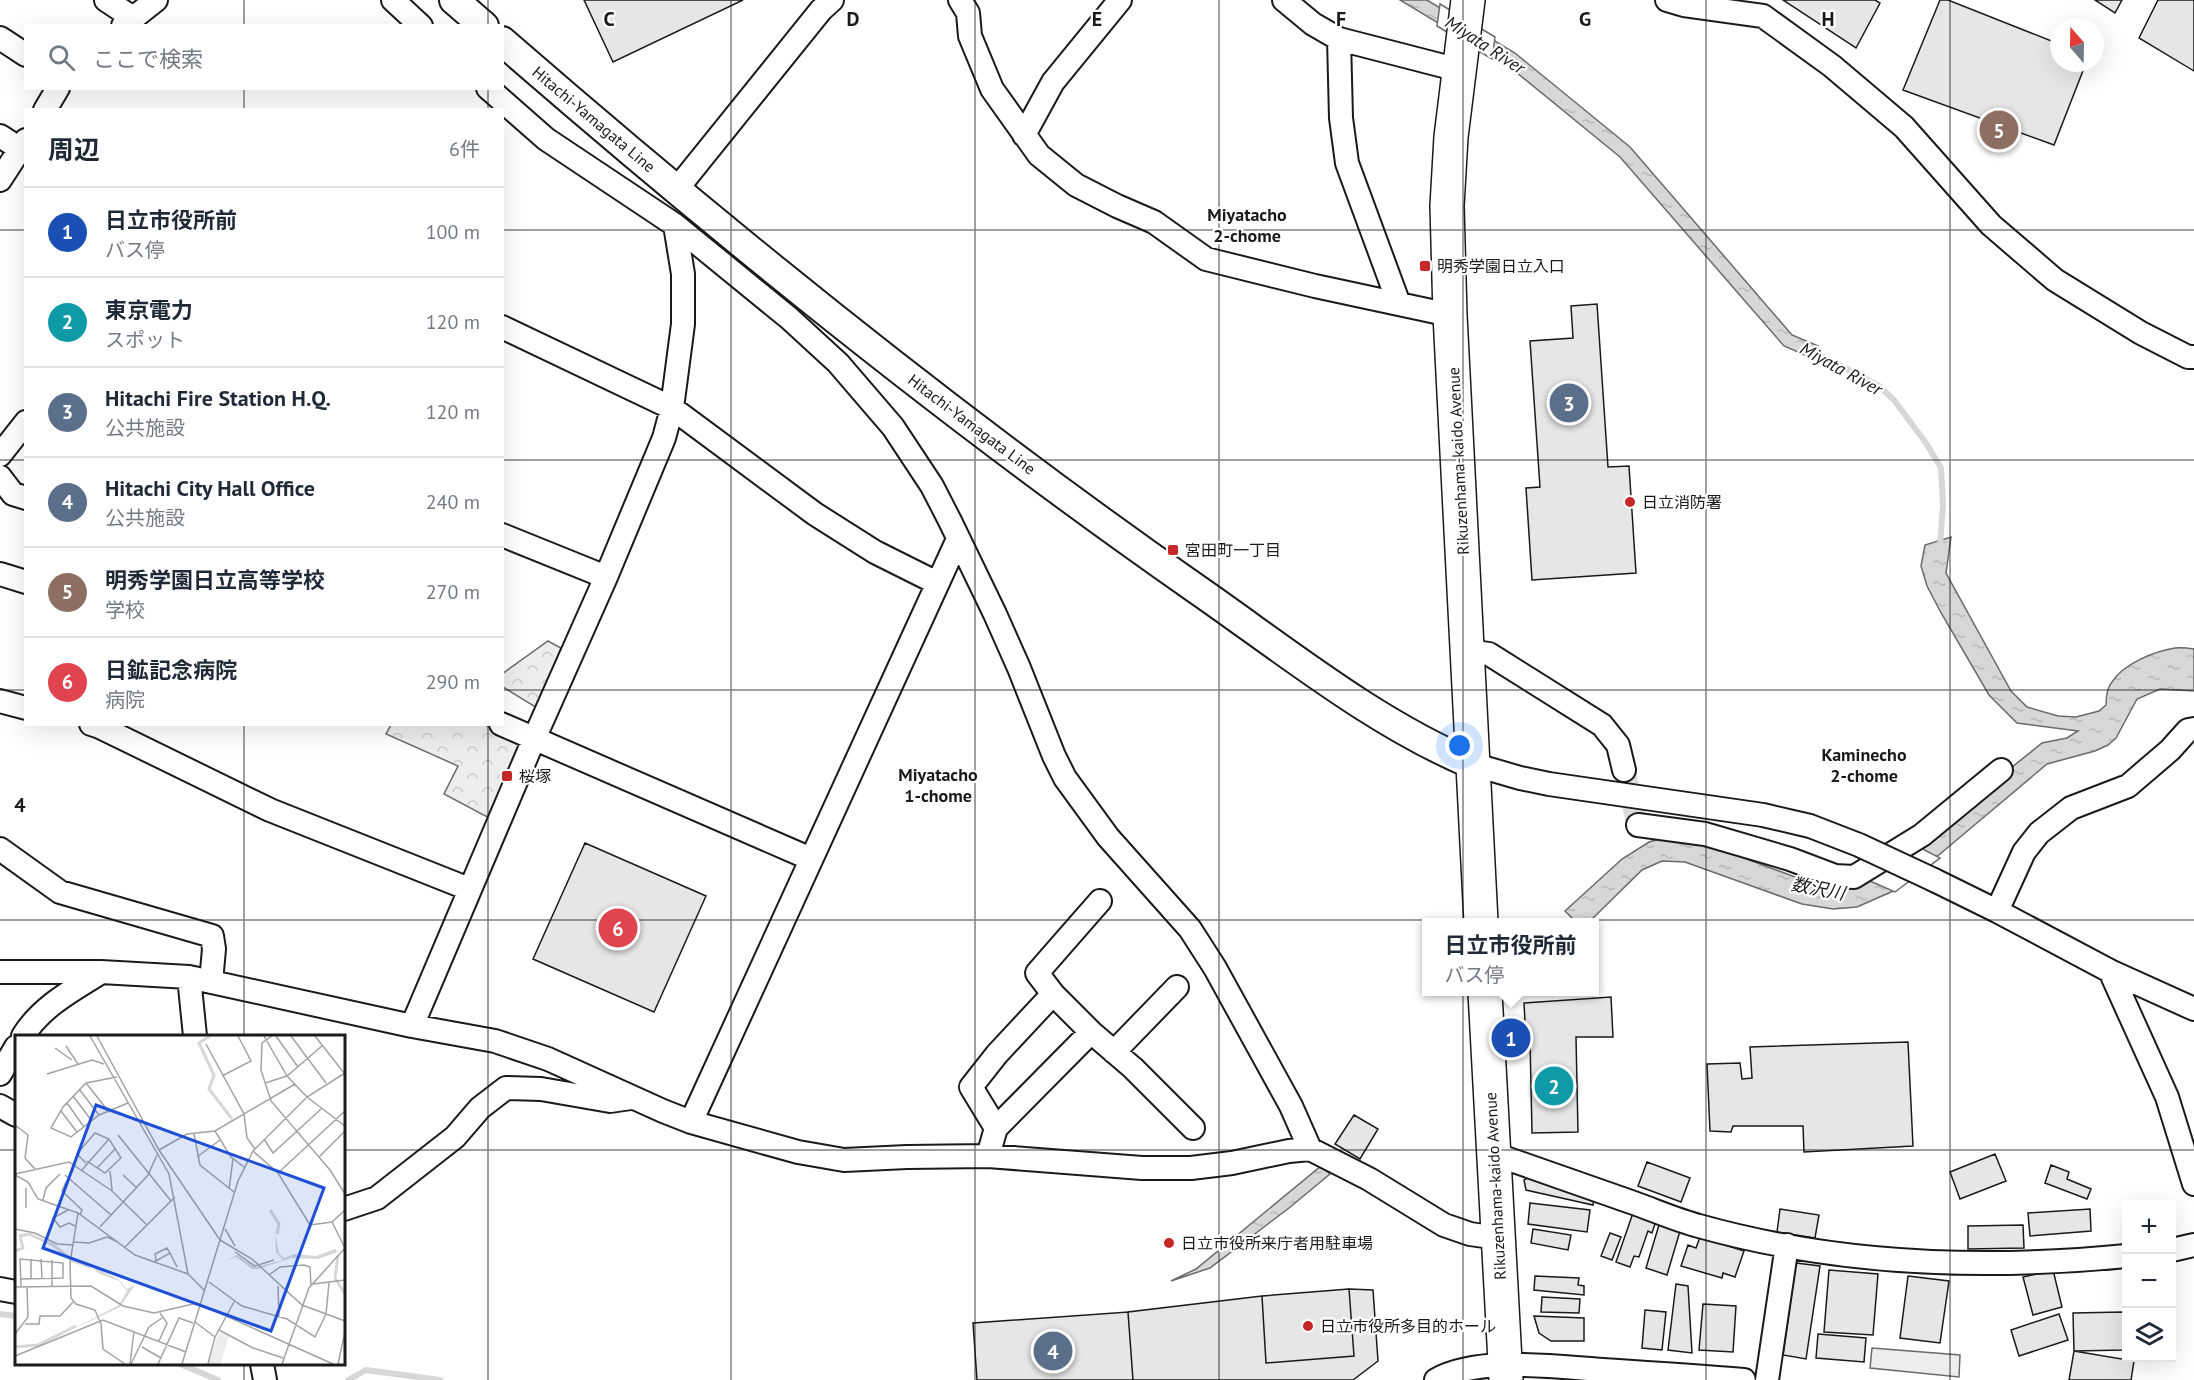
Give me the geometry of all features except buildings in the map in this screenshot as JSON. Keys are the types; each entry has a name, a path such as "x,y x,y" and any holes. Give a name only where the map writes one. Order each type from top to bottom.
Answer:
{"highway":[{"name":"Rikuzenhama-kaido Avenue","path":"1468,3 1446,206 1481,918"},
{"name":"Rikuzenhama-kaido Avenue","path":"1485,996 1506,1373"}],"main road":[{"path":"454,0 482,24"},
{"name":"Hitachi-Yamagata Line","path":"504,43 676,190 962,417 1160,564 1341,690 1415,737 1472,764"}],"street":[{"path":"106,0 128,22 156,0"},
{"path":"393,0 419,24"},
{"path":"676,190 821,10 832,0"},
{"path":"960,0 968,14 970,36 992,89 1039,156 1076,186 1154,222 1206,259 1315,286 1450,315"},
{"path":"1024,135 1053,82 1119,0"},
{"path":"1284,0 1313,24 1339,39 1460,64"},
{"path":"1667,0 1684,5 1766,8 1904,127 1991,225 2055,280 2141,333 2188,357 2194,357"},
{"path":"0,38 24,54"},
{"path":"1339,39 1341,118 1347,163 1399,304"},
{"path":"46,108 57,90"},
{"path":"490,90 546,139 675,225 789,318 838,363 893,427 932,486 995,614 1065,778 1108,837 1190,929 1215,968 1291,1106 1310,1149"},
{"path":"0,136 23,145 0,180"},
{"path":"412,1026 469,889 606,578 664,438 672,408 681,354 684,290 675,225"},
{"path":"504,328 672,408 815,514 876,552 937,583"},
{"path":"0,454 24,424"},
{"path":"0,477 13,494 24,497"},
{"path":"504,536 606,578"},
{"path":"691,1122 958,539"},
{"path":"0,574 24,581"},
{"path":"1468,651 1489,654 1602,725 1618,745 1624,770"},
{"path":"0,701 24,707"},
{"path":"504,725 811,860"},
{"path":"97,726 270,810 469,889"},
{"path":"1997,911 2024,852 2039,833 2071,808 2128,786 2170,750 2188,730 2194,729"},
{"path":"1472,764 1549,784 1763,815 1810,826 1859,845 1934,880 2109,971 2194,1009"},
{"path":"1638,825 1705,834 1790,859 1835,876 1854,877 1922,835 2001,770"},
{"path":"0,849 60,892 212,936 214,950 200,979 195,1035"},
{"path":"1100,901 1037,973 1053,994 1091,1032 1193,1128"},
{"path":"2109,971 2166,1097 2194,1184"},
{"path":"0,972 101,972 200,979 412,1026 495,1041 548,1059 691,1122 798,1152 844,1160 988,1156 1142,1168 1191,1168 1310,1149 1369,1179 1444,1225 1470,1234 1498,1238"},
{"path":"24,1035 45,1009 101,972"},
{"path":"1114,1052 1177,987"},
{"path":"996,1128 970,1088 997,1054 1053,994"},
{"path":"988,1156 996,1128 1091,1032"},
{"path":"0,1074 15,1049"},
{"path":"345,1209 377,1198 455,1137 480,1108 506,1088 541,1089 610,1101 635,1098"},
{"path":"0,1106 15,1114"},
{"path":"1494,1155 1699,1226 1787,1245 1862,1257 1939,1263 2068,1262 2122,1257"},
{"path":"1767,1380 1787,1245"},
{"path":"2176,1249 2194,1245"},
{"path":"0,1289 15,1292"},
{"path":"1436,1380 1455,1372 1506,1373 1533,1365 1744,1380"}],"green space":[{"path":"548,641 561,648 537,708 504,688 504,673"},
{"path":"390,726 487,726 521,741 491,819 444,794 458,766 386,734"},
{"path":"1872,1348 1960,1355 1959,1377 1870,1368"}],"water":[{"path":"1400,0 1427,0 1515,53 1630,147 1792,335 1818,346 1812,358 1784,346 1620,157 1505,63"},
{"name":"数沢川","path":"1951,537 1946,573 2011,691 2027,707 2058,716 2076,717 2099,711 2106,705 2110,684 2117,675 2131,664 2149,655 2177,648 2194,649 2194,691 2160,689 2137,699 2116,738 2108,745 2095,751 2047,764 1891,892 1857,907 1833,909 1802,904 1685,862 1662,861 1642,870 1593,918 1572,918 1565,911 1622,859 1649,842 1666,837 1701,842 1795,877 1826,884 1925,837 2042,743 2067,738 2078,731 2017,723 1989,695 1927,586 1921,566 1925,545"},
{"path":"1321,1166 1330,1174 1289,1208 1210,1268 1171,1281 1196,1269"}],"pier":[{"path":"1440,4 1495,37 1492,59 1437,26"},
{"path":"1911,843 1940,858 1895,892 1863,878"}],"waterway":[{"name":"Miyata River","path":"1810,350 1879,386 1894,400 1926,443 1941,468 1943,505 1940,547"},
{"path":"0,1314 15,1316"},
{"path":"182,1365 218,1380"},
{"path":"348,1380 366,1370 440,1380"}],"tunnel":[{"path":"1624,770 1638,825"}],"place":[{"name":"明秀学園日立高等学校","path":"1999,130"},
{"name":"明秀学園日立入口","path":"1425,266"},
{"name":"Hitachi Fire Station H.Q.","path":"1569,403"},
{"name":"日立消防署","path":"1630,502"},
{"name":"宮田町一丁目","path":"1173,550"},
{"name":"桜塚","path":"507,776"},
{"name":"日鉱記念病院","path":"618,928"},
{"name":"日立市役所前","path":"1511,1038"},
{"name":"東京電力","path":"1554,1086"},
{"name":"日立市役所来庁者用駐車場","path":"1169,1243"},
{"name":"日立市役所多目的ホール","path":"1308,1326"},
{"name":"Hitachi City Hall Office","path":"1053,1351"}],"district":[{"name":"Miyatacho 2-chome","path":"1247,225"},
{"name":"Kaminecho 2-chome","path":"1864,765"},
{"name":"Miyatacho 1-chome","path":"938,785"}]}
